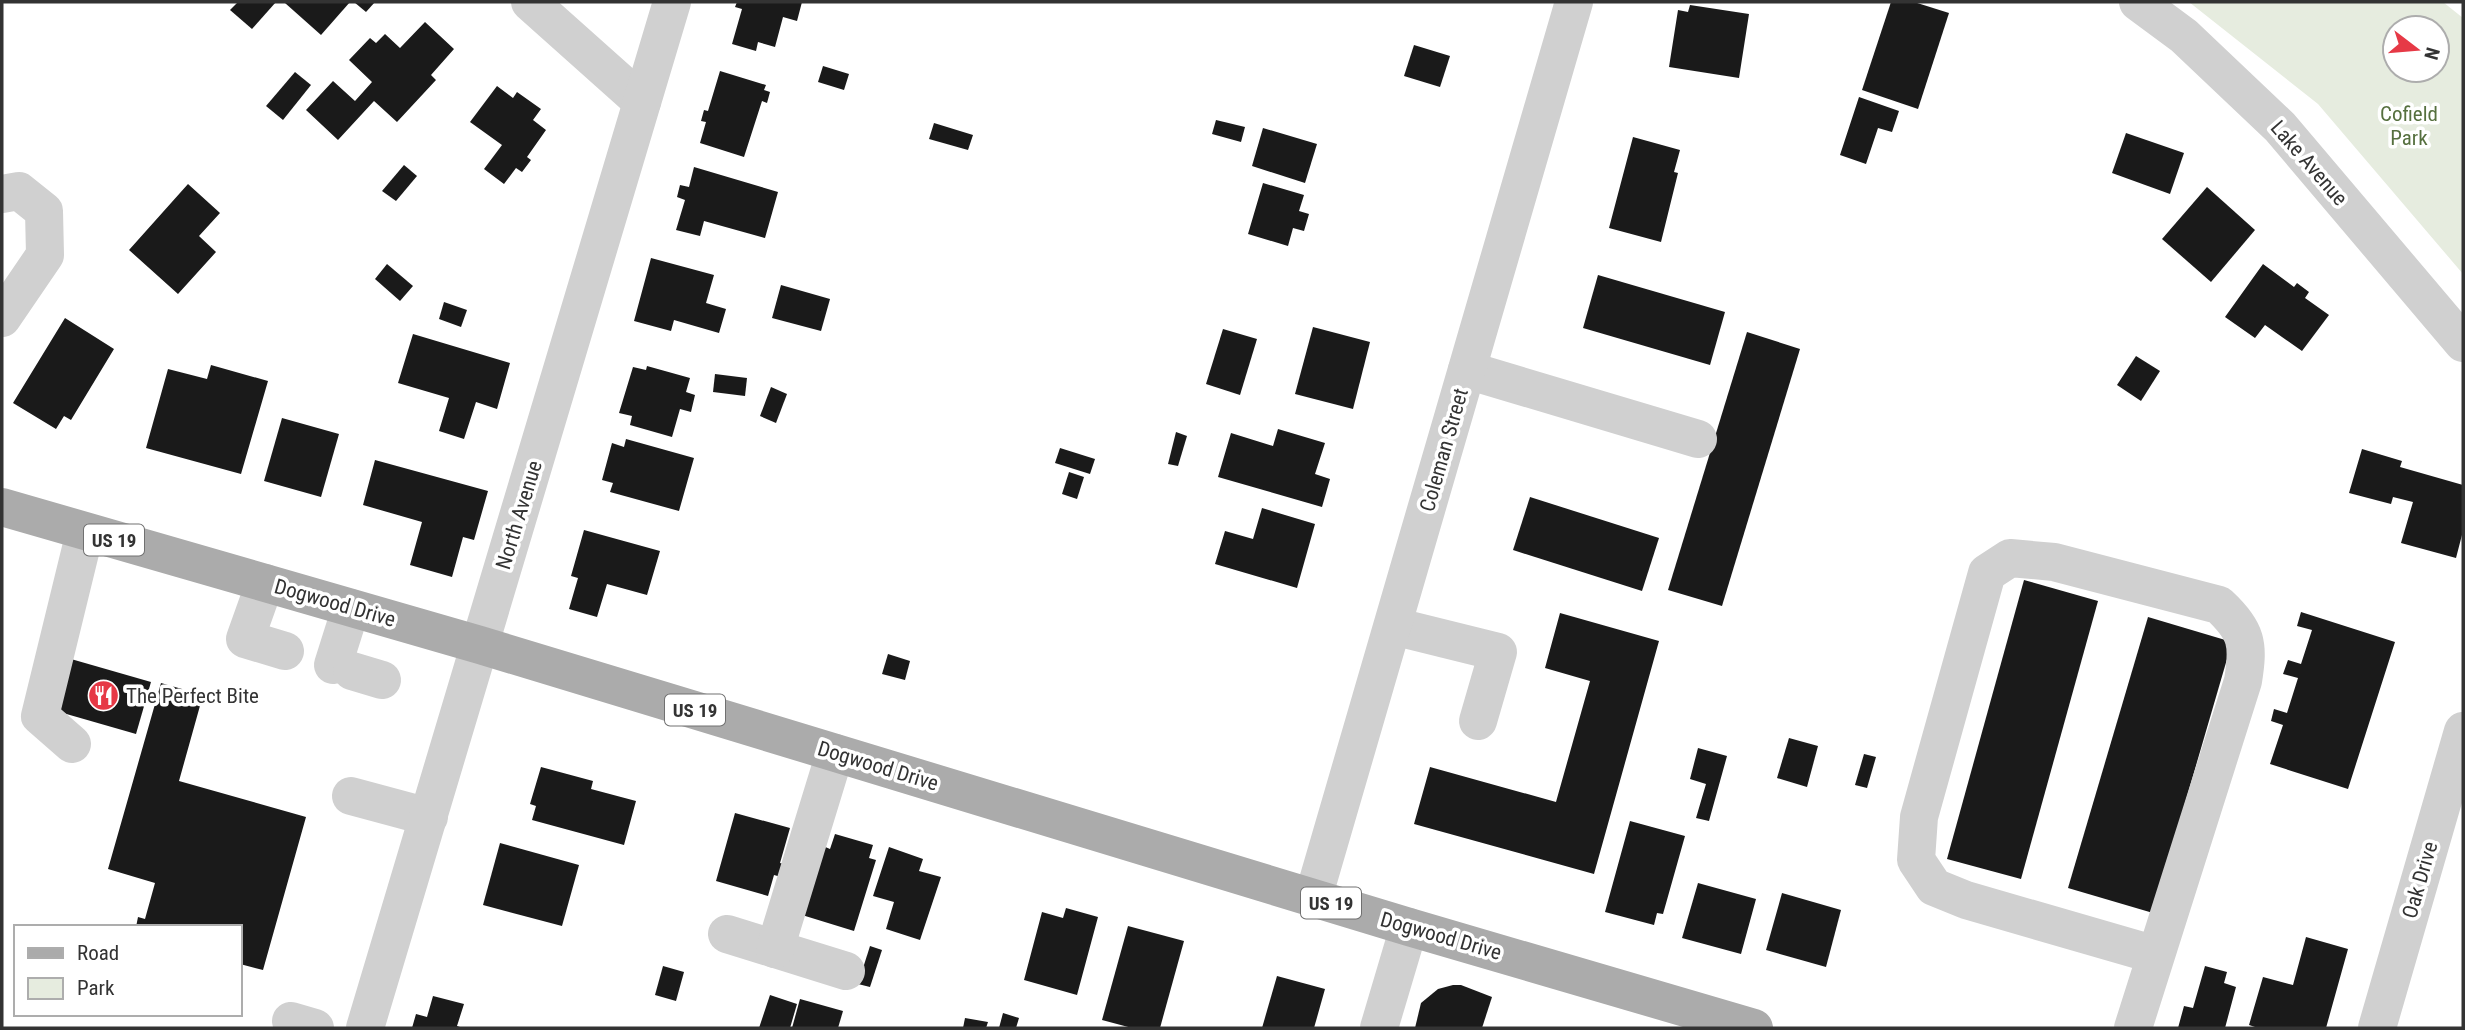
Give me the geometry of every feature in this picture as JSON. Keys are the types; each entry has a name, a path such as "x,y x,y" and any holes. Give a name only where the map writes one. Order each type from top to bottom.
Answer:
{"main road":[{"name":"Dogwood Drive","path":"2,507 480,645 1409,927 1754,1028"}],"street":[{"path":"530,2 642,102"},
{"name":"North Avenue","path":"365,1028 672,2"},
{"name":"Coleman Street","path":"1313,898 1574,2"},
{"name":"Lake Avenue","path":"2138,2 2184,36 2280,127 2463,343"},
{"path":"2,194 19,191 44,211 45,255 2,318"},
{"path":"1467,370 1698,439"},
{"path":"72,744 40,716 85,532"},
{"path":"2133,1028 2243,681 2247,653 2238,623 2219,606 2054,562 2010,558 1987,573 1919,817 1916,860 1934,887 1966,900 2156,954"},
{"path":"265,583 245,639 285,651"},
{"path":"352,608 355,672"},
{"path":"1393,626 1498,652 1478,720"},
{"name":"Oak Drive","path":"2377,1028 2463,731"},
{"path":"775,949 835,753"},
{"path":"351,796 429,817"},
{"path":"1379,1028 1409,927"},
{"path":"727,934 846,971"}],"green space":[{"name":"Cofield Park","path":"2189,2 2443,2 2463,18 2463,274 2318,104"}],"building":[{"path":"238,2 276,2 252,29 230,10"},
{"path":"286,2 350,2 321,35"},
{"path":"354,2 375,2 366,12"},
{"path":"737,2 802,2 797,21 783,17 775,47 758,42 756,51 732,44 742,9 735,7"},
{"path":"1891,2 1914,2 1949,13 1918,109 1862,90"},
{"path":"1690,5 1749,14 1739,78 1669,67 1678,10 1688,12"},
{"path":"425,22 454,49 431,75 436,80 397,122 374,101 338,140 306,110 333,81 355,101 372,82 349,60 370,38 376,43 385,34 400,48"},
{"path":"1414,45 1450,56 1440,87 1404,76"},
{"path":"823,66 849,74 844,90 818,82"},
{"path":"720,71 766,85 764,90 770,92 767,103 762,101 744,157 700,143 706,122 701,121 704,110 708,111"},
{"path":"295,72 311,85 283,120 266,106"},
{"path":"497,86 513,98 517,92 541,109 533,120 546,130 527,157 531,160 522,172 516,168 504,184 484,169 502,145 470,122"},
{"path":"1859,97 1899,111 1892,132 1878,128 1866,164 1840,155"},
{"path":"1216,120 1245,127 1241,142 1212,134"},
{"path":"934,123 973,135 968,150 929,139"},
{"path":"1263,128 1317,144 1305,183 1252,166"},
{"path":"2126,133 2184,153 2170,194 2112,173"},
{"path":"1633,137 1680,150 1674,172 1678,173 1661,242 1609,228"},
{"path":"404,165 417,176 396,201 382,191"},
{"path":"694,167 778,192 765,238 704,221 700,236 676,230 685,200 677,197 680,185 689,187"},
{"path":"1263,183 1304,195 1299,211 1309,214 1304,231 1293,228 1288,246 1248,234"},
{"path":"188,184 220,213 199,236 216,252 178,294 129,250"},
{"path":"2207,187 2255,230 2211,282 2162,239"},
{"path":"651,258 714,275 706,303 726,309 719,333 674,320 671,331 634,321"},
{"path":"387,264 413,286 400,301 375,279"},
{"path":"2263,264 2294,287 2297,283 2309,292 2305,298 2329,315 2302,351 2265,325 2255,338 2225,317"},
{"path":"1598,275 1725,312 1710,365 1583,328"},
{"path":"781,285 830,299 821,331 772,318"},
{"path":"444,302 467,310 461,327 439,319"},
{"path":"65,318 114,349 71,420 64,416 56,429 13,403"},
{"path":"1313,327 1370,342 1353,409 1295,394"},
{"path":"1223,329 1257,339 1240,395 1206,384"},
{"path":"1747,332 1800,349 1722,606 1668,590"},
{"path":"413,334 510,363 497,409 476,402 464,439 439,431 449,398 398,383"},
{"path":"2136,356 2160,371 2141,401 2117,385"},
{"path":"211,365 268,381 241,474 146,448 168,369 207,379"},
{"path":"647,366 690,378 686,392 695,395 691,412 680,409 672,437 630,425 632,416 619,413 633,367 646,370"},
{"path":"715,374 747,378 745,396 713,392"},
{"path":"771,387 787,394 776,423 760,416"},
{"path":"282,418 339,434 321,497 264,481"},
{"path":"1278,429 1325,443 1315,474 1330,479 1322,507 1218,477 1231,433 1273,446"},
{"path":"1176,432 1187,436 1178,466 1168,464"},
{"path":"626,439 694,458 679,511 610,492 613,483 602,480 612,443 624,447"},
{"path":"1060,448 1095,459 1090,474 1055,463"},
{"path":"2362,449 2402,461 2400,467 2463,485 2463,531 2456,558 2401,543 2413,502 2393,497 2391,504 2349,493"},
{"path":"375,460 488,491 474,540 463,537 452,577 410,565 422,522 363,505"},
{"path":"1069,472 1084,477 1077,499 1062,494"},
{"path":"1530,497 1659,538 1642,591 1513,550"},
{"path":"1262,508 1315,524 1297,588 1215,564 1225,531 1253,539"},
{"path":"584,530 660,551 647,595 607,584 597,617 569,609 578,578 571,576"},
{"path":"2024,580 2098,601 2021,879 1947,859"},
{"path":"2301,612 2395,642 2348,789 2270,764 2283,725 2271,721 2274,709 2287,713 2298,678 2283,674 2288,660 2301,664 2312,630 2297,626"},
{"path":"1560,613 1659,641 1594,874 1414,824 1430,767 1556,802 1590,681 1545,668"},
{"path":"2148,617 2232,642 2153,913 2068,888"},
{"path":"888,654 910,661 905,680 882,674"},
{"name":"The Perfect Bite","path":"71,659 151,682 136,734 56,711"},
{"path":"161,683 203,695 179,781 306,817 263,970 242,965 242,925 136,925 138,917 145,919 155,883 108,869"},
{"path":"1789,738 1818,746 1807,787 1777,778"},
{"path":"1698,748 1727,756 1709,821 1696,818 1706,784 1690,779"},
{"path":"1864,754 1876,757 1867,788 1855,785"},
{"path":"541,767 593,781 591,789 636,801 624,845 532,820 536,806 530,804"},
{"path":"735,813 790,828 780,863 784,864 781,877 774,875 768,896 716,881"},
{"path":"1630,821 1685,836 1663,914 1657,913 1654,925 1605,912"},
{"path":"835,834 873,845 869,858 876,860 854,931 802,915 823,846 830,849"},
{"path":"500,843 579,865 562,926 483,905"},
{"path":"889,847 923,859 919,871 941,877 920,940 886,929 894,902 873,896"},
{"path":"1698,883 1756,899 1741,954 1682,938"},
{"path":"1782,893 1841,910 1826,967 1766,950"},
{"path":"1066,908 1098,917 1077,995 1024,980 1042,912 1063,918"},
{"path":"1128,926 1184,941 1160,1028 1132,1028 1102,1020"},
{"path":"2306,937 2348,949 2326,1028 2258,1028 2249,1025 2263,977 2293,985"},
{"path":"870,946 882,950 870,987 858,984"},
{"path":"663,966 684,972 676,1001 655,995"},
{"path":"2205,966 2227,972 2224,983 2236,987 2225,1028 2178,1028 2184,1006 2193,1008"},
{"path":"1277,976 1325,989 1314,1028 1262,1028"},
{"path":"1461,985 1492,997 1482,1028 1415,1028 1421,1003 1438,989"},
{"path":"770,995 797,1004 790,1028 759,1028"},
{"path":"433,996 464,1004 457,1026 463,1028 412,1028 416,1014 427,1017"},
{"path":"800,999 843,1011 838,1028 792,1028"},
{"path":"1003,1013 1019,1018 1016,1028 999,1028"},
{"path":"965,1018 988,1022 986,1028 963,1028"}],"place":[{"name":"The Perfect Bite","path":"103,696"}]}
